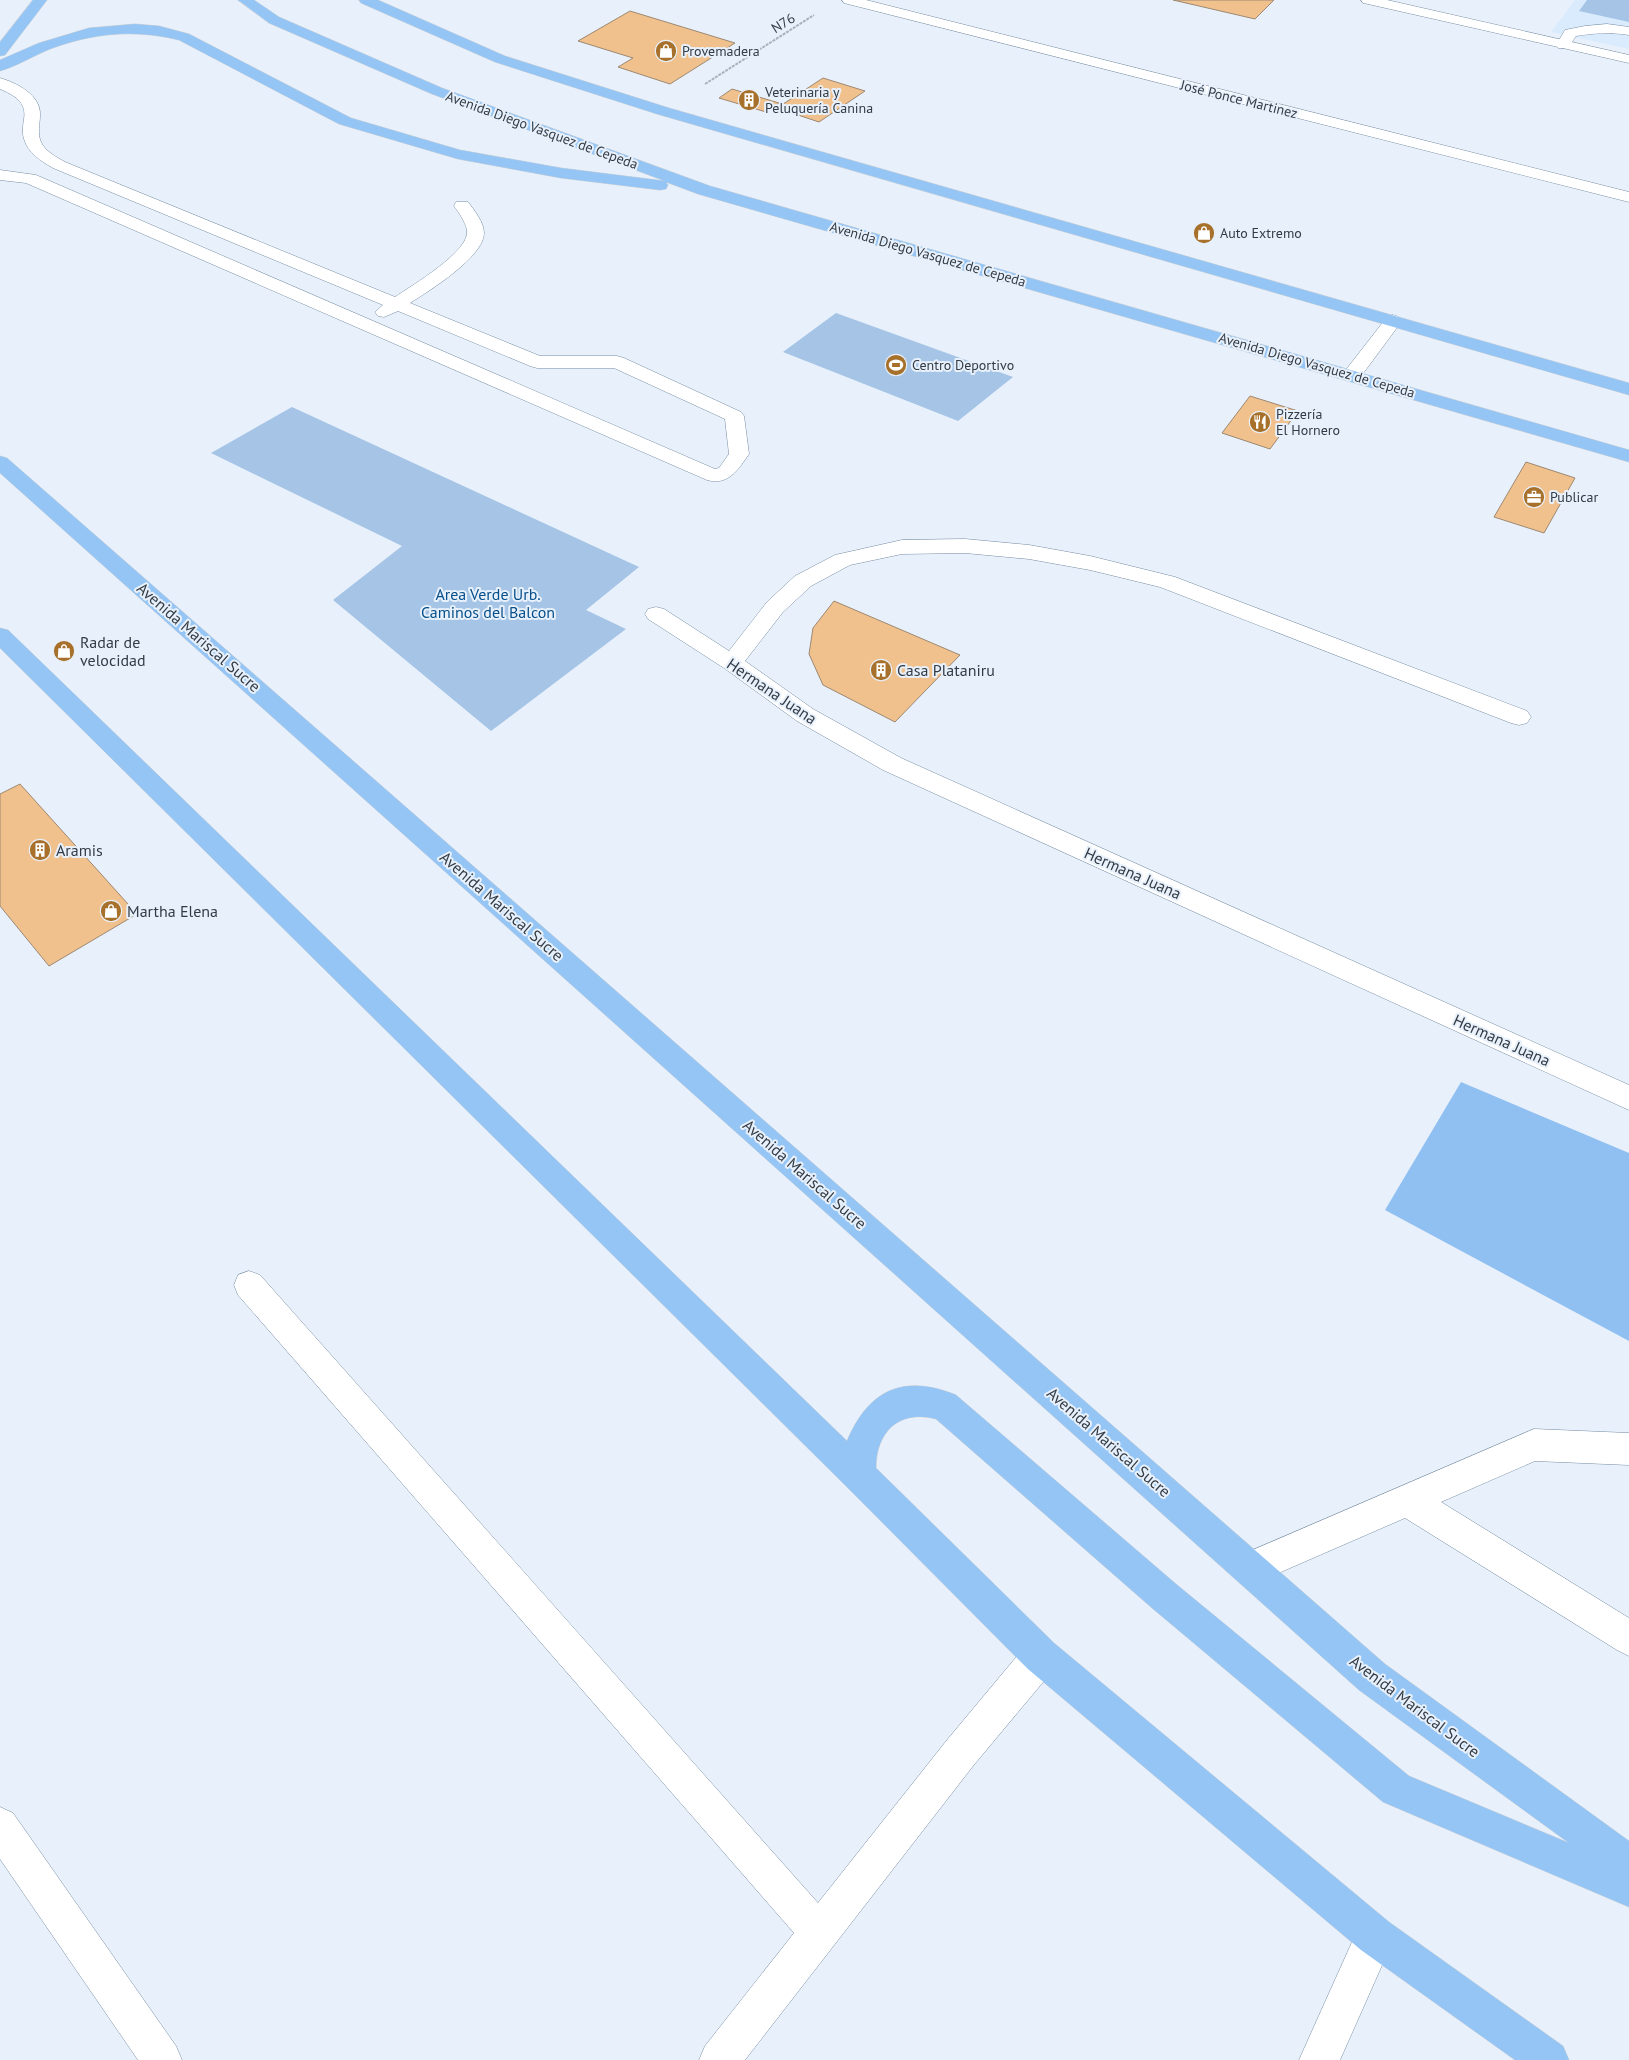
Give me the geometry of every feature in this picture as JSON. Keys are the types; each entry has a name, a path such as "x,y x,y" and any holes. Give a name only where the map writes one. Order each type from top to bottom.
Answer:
{"main road":[{"path":"0,52 40,0"},
{"name":"Avenida Diego Vasquez de Cepeda","path":"245,0 274,20 437,91 704,190 1629,456"},
{"path":"366,0 500,59 663,111 1629,389"},
{"path":"0,66 33,50 83,33 118,28 169,32 184,37 345,121 458,154 561,173 704,190"},
{"name":"Avenida Mariscal Sucre","path":"0,462 1372,1677 1629,1864"},
{"path":"0,635 859,1475 1041,1656 1375,1936 1549,2060"},
{"path":"859,1475 860,1452 868,1430 882,1414 900,1401 920,1400 945,1406 1157,1589 1396,1789 1629,1888"}],"street":[{"name":"José Ponce Martinez","path":"849,0 1629,198"},
{"path":"1368,0 1629,59"},
{"path":"1563,45 1570,33 1585,29 1599,28 1629,31"},
{"path":"0,83 20,93 31,105 33,119 31,136 34,146 59,165 537,362 617,362 734,416 739,454 726,472 714,476 30,179 0,175"},
{"path":"103,211 134,196"},
{"path":"366,324 445,272 474,242 476,231 470,215 462,206"},
{"path":"240,270 274,254"},
{"path":"1352,375 1393,321"},
{"path":"503,385 537,362"},
{"path":"732,664 775,607 803,581 835,564 843,560 902,547 965,546 1028,552 1090,563 1167,582 1518,717"},
{"name":"Hermana Juana","path":"656,614 732,664 805,716 892,764 1629,1098"},
{"path":"249,1285 819,1933"},
{"path":"1251,1568 1534,1445 1629,1449"},
{"path":"1407,1500 1629,1638"},
{"path":"719,2060 960,1753 1041,1656"},
{"path":"2,1834 162,2060"},
{"path":"1318,2060 1375,1936"}],"path":[{"name":"N76","path":"663,111 821,11"}],"shaded area":[{"path":"1575,0 1629,0 1629,49 1551,32"},
{"path":"1461,1082 1629,1153 1629,1341 1385,1210"}],"green space":[{"path":"1587,0 1629,0 1629,22 1579,11"},
{"name":"Centro Deportivo","path":"836,313 1013,377 958,421 783,352"},
{"name":"Area Verde Urb. Caminos del Balcon","path":"292,407 639,567 586,610 626,629 491,731 333,600 402,546 211,453"}],"building":[{"path":"1173,0 1274,0 1255,19"},
{"name":"Provemadera","path":"630,11 735,43 670,84 618,67 633,58 578,41"},
{"path":"823,78 865,91 819,122 777,108"},
{"name":"Veterinaria y Peluquería Canina","path":"732,89 779,103 766,112 719,98"},
{"name":"Pizzería El Hornero","path":"1250,396 1298,411 1270,449 1222,433"},
{"name":"Publicar","path":"1526,462 1575,478 1544,533 1494,517"},
{"name":"Casa Plataniru","path":"834,601 960,655 895,722 823,685 809,654 813,628"},
{"name":"Aramis","path":"20,784 137,914 49,966 0,906 0,794"}],"place":[{"name":"Provemadera","path":"666,51"},
{"name":"Veterinaria y Peluquería Canina","path":"749,100"},
{"name":"Auto Extremo","path":"1204,233"},
{"name":"Centro Deportivo","path":"896,365"},
{"name":"Pizzería El Hornero","path":"1260,422"},
{"name":"Publicar","path":"1534,497"},
{"name":"Radar de velocidad","path":"64,651"},
{"name":"Casa Plataniru","path":"881,670"},
{"name":"Aramis","path":"40,850"},
{"name":"Martha Elena","path":"111,911"}]}
